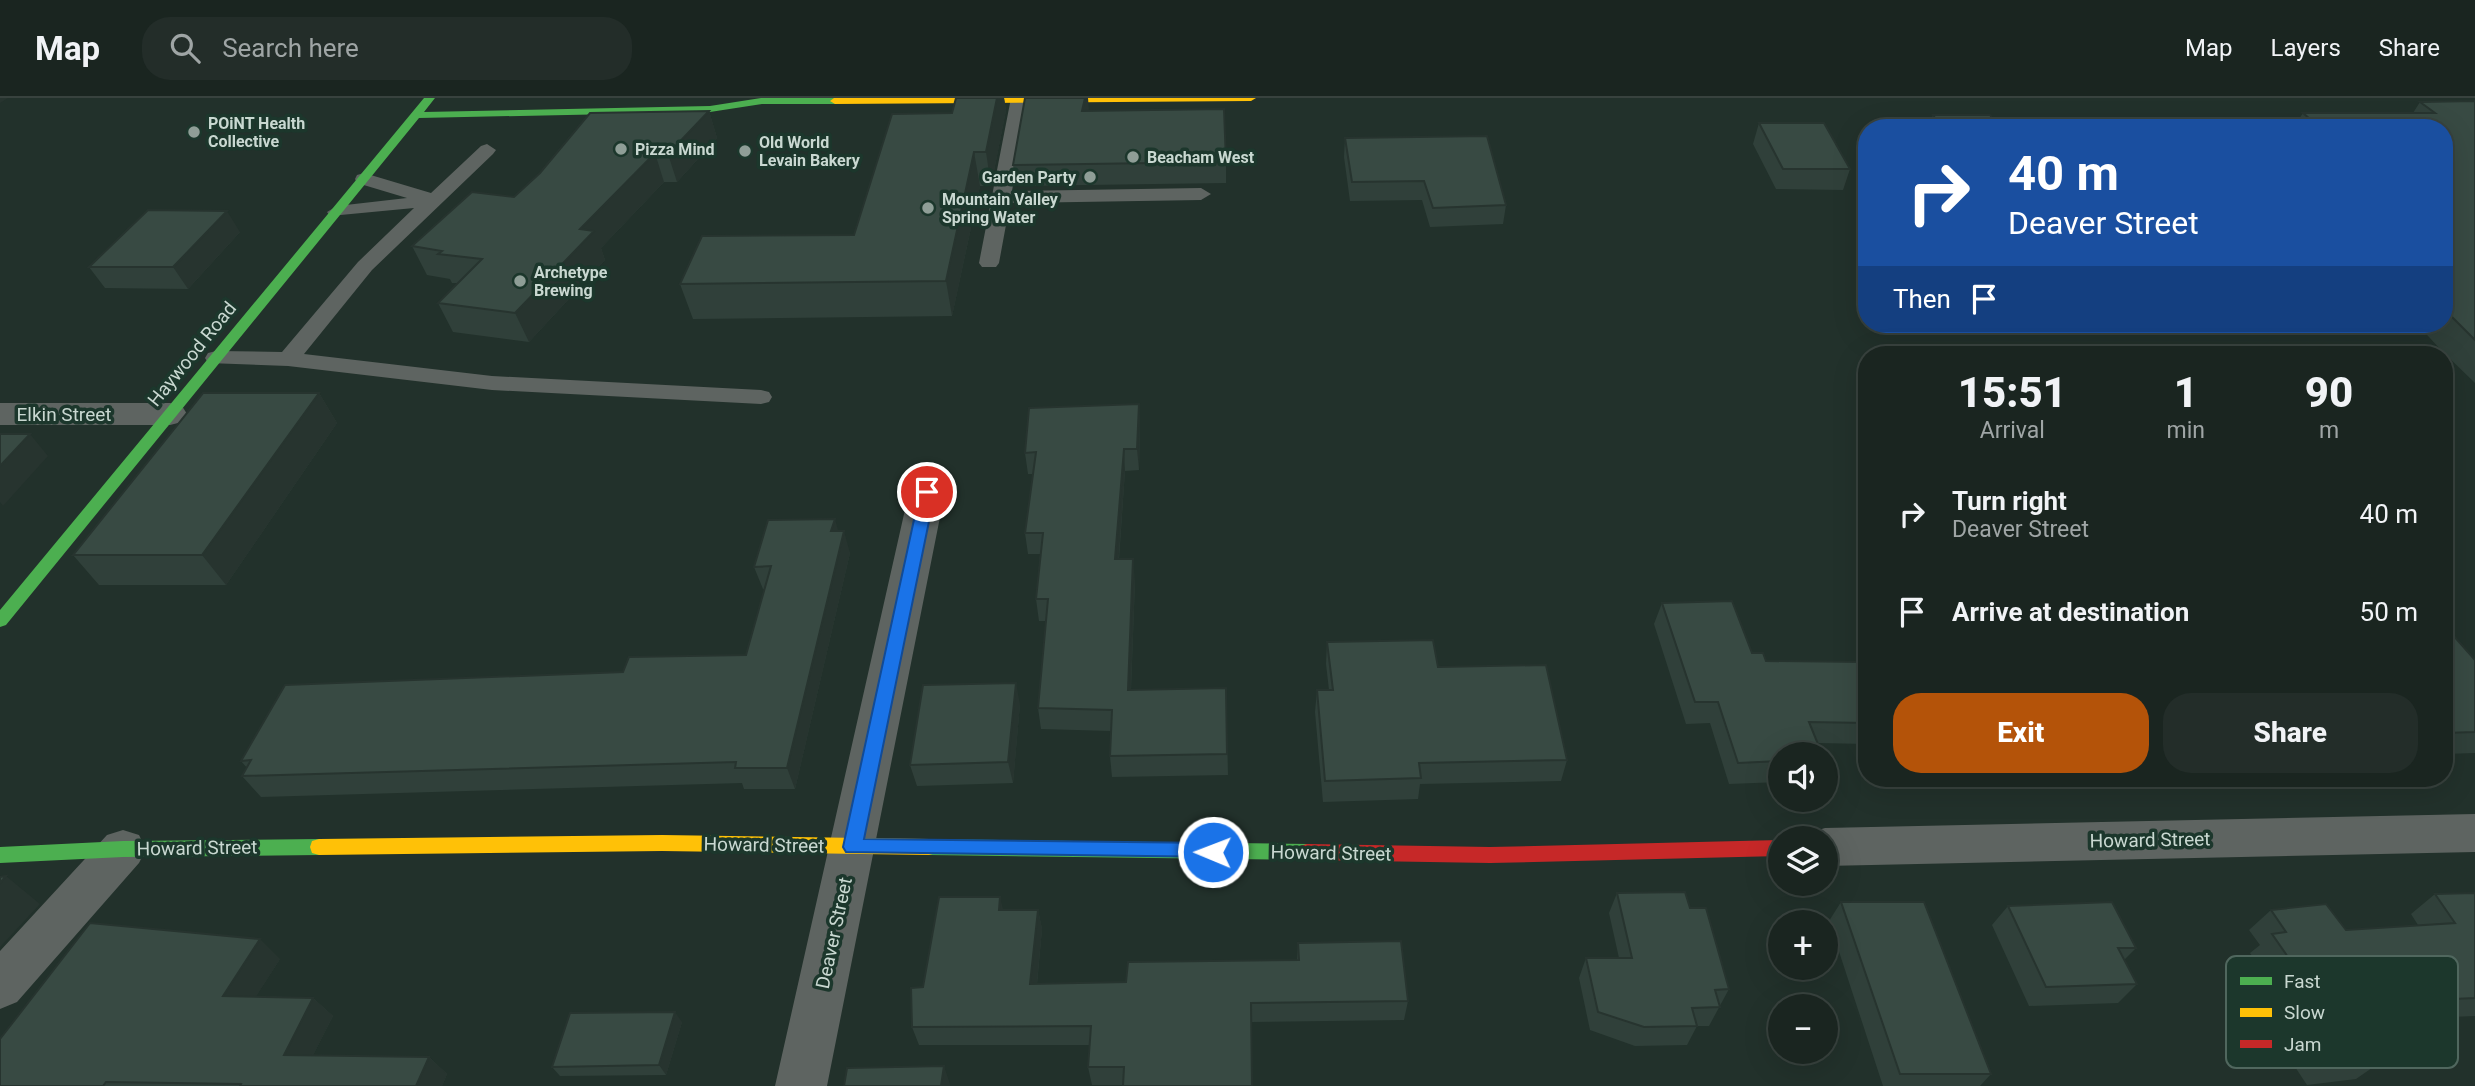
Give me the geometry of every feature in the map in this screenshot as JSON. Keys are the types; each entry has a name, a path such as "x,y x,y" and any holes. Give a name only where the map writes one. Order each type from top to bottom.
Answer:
{"main road":[{"name":"Haywood Road","path":"0,621 430,98"},
{"path":"417,115 710,109 758,99 1251,98"},
{"name":"Howard Street","path":"0,855 123,849 648,843 1490,855 1768,848"}],"street":[{"name":"Elkin Street","path":"0,414 170,414"},
{"name":"Deaver Street","path":"801,1086 927,492"},
{"name":"Howard Street","path":"1838,847 2475,833"},
{"path":"0,986 123,849"}],"lane":[{"path":"989,263 1019,99"},
{"path":"288,359 365,265 487,150"},
{"path":"364,179 435,200"},
{"path":"1002,197 1201,194"},
{"path":"337,212 435,200"},
{"path":"216,358 288,359 492,383 761,397"}],"building":[{"path":"956,98 997,98 986,152 974,152 946,281 680,284 702,236 854,235 892,114 952,113"},
{"path":"1025,98 1085,98 1082,111 1224,109 1226,162 1013,165"},
{"path":"2475,101 2475,340 2453,318 2453,119 2310,119 2303,113 2435,113 2420,102"},
{"path":"709,111 668,154 655,153 580,229 594,231 515,313 438,303 482,259 438,254 442,251 412,246 472,192 514,197 540,173 590,113"},
{"path":"1933,115 1990,115 1993,119 1936,119"},
{"path":"1759,123 1824,123 1850,169 1783,169"},
{"path":"1487,136 1506,205 1433,208 1424,181 1352,182 1345,138"},
{"path":"148,210 227,211 173,267 89,267"},
{"path":"203,393 319,393 202,555 73,555"},
{"path":"1139,404 1137,449 1124,449 1115,559 1133,559 1128,690 1226,688 1227,754 1110,756 1112,710 1038,708 1048,599 1036,599 1043,533 1025,533 1036,452 1025,453 1029,408"},
{"path":"0,434 30,434 0,466"},
{"path":"835,519 831,531 844,531 787,768 735,768 736,762 242,776 251,760 241,761 285,685 623,672 629,657 746,655 771,566 754,567 768,520"},
{"path":"1732,601 1752,653 1763,653 1766,661 1858,662 1858,723 1809,722 1817,742 1768,742 1768,762 1738,763 1718,702 1695,702 1662,603"},
{"path":"2453,635 2475,660 2475,732 2453,733"},
{"path":"1433,640 1438,667 1546,665 1567,760 1419,763 1421,778 1325,781 1317,690 1333,690 1327,642"},
{"path":"1016,683 1008,762 910,765 923,685"},
{"path":"1685,892 1690,908 1706,908 1729,989 1715,990 1720,1007 1692,1008 1697,1026 1644,1027 1598,1012 1586,958 1632,958 1617,893"},
{"path":"2475,893 2475,998 2458,999 2458,956 2287,956 2272,934 2286,932 2271,910 2326,904 2346,930 2455,923 2435,894"},
{"path":"939,897 1000,897 999,910 1038,910 1030,984 1126,982 1128,962 1299,960 1298,943 1401,941 1408,1001 1251,1003 1252,1086 1123,1086 1124,1067 1088,1067 1091,1026 912,1027 911,988 923,987"},
{"path":"1841,902 1924,902 1991,1074 1900,1074"},
{"path":"2112,902 2136,948 2118,948 2137,984 2046,987 2008,906"},
{"path":"90,923 260,939 223,996 313,998 284,1055 429,1057 416,1086 240,1086 241,1084 106,1082 103,1086 0,1086 0,1039"},
{"path":"675,1012 659,1065 552,1067 570,1013"},
{"path":"944,1066 941,1086 844,1086 847,1068"}],"traffic: fast":[{"path":"0,621 430,98"},
{"path":"417,115 710,109 762,101 835,101"},
{"path":"0,855 123,849 319,847"},
{"path":"929,847 1307,852"}],"traffic: slow":[{"path":"835,101 1251,98"},
{"path":"319,847 662,843 929,847"}],"traffic: jam":[{"path":"1307,852 1490,855 1768,848"}],"place":[{"name":"POiNT Health Collective","path":"194,132"},
{"name":"Pizza Mind","path":"621,149"},
{"name":"Old World Levain Bakery","path":"745,151"},
{"name":"Beacham West","path":"1133,157"},
{"name":"Garden Party","path":"1090,177"},
{"name":"Mountain Valley Spring Water","path":"928,208"},
{"name":"Archetype Brewing","path":"520,281"}],"route":[{"path":"927,492 853,847 1213,852"}]}
